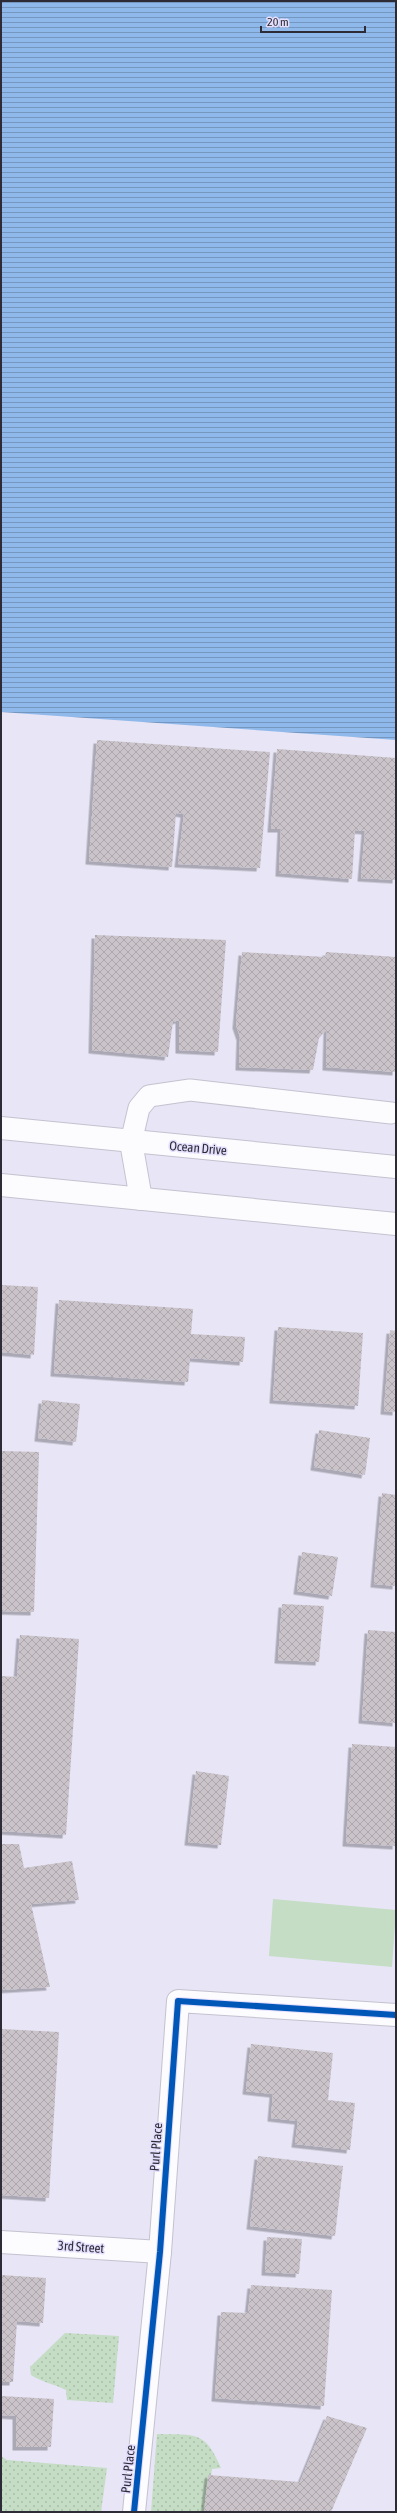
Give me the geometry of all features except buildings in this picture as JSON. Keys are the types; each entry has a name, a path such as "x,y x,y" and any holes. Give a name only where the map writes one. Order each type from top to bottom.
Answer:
{"street":[{"name":"Ocean Drive","path":"1,1128 396,1167"},
{"path":"131,1142 141,1199"},
{"path":"1,1185 396,1224"},
{"name":"Purl Place","path":"134,2512 160,2252 178,2001 396,2015"},
{"name":"3rd Street","path":"1,2242 160,2252"}],"lane":[{"path":"131,1142 138,1108 149,1096 190,1090 391,1113"}],"green space":[{"path":"273,1899 396,1910 392,1967 269,1956"},
{"path":"65,2333 119,2336 113,2403 67,2400 66,2390 31,2375 30,2367"},
{"path":"157,2434 190,2435 204,2441 210,2447 221,2468 212,2469 205,2512 151,2512"},
{"path":"1,2456 7,2460 107,2468 101,2512 1,2512"}],"water":[{"path":"1,1 396,1 396,740 1,712"}],"cycle path":[{"path":"134,2512 160,2252 178,2001 396,2015"}]}
